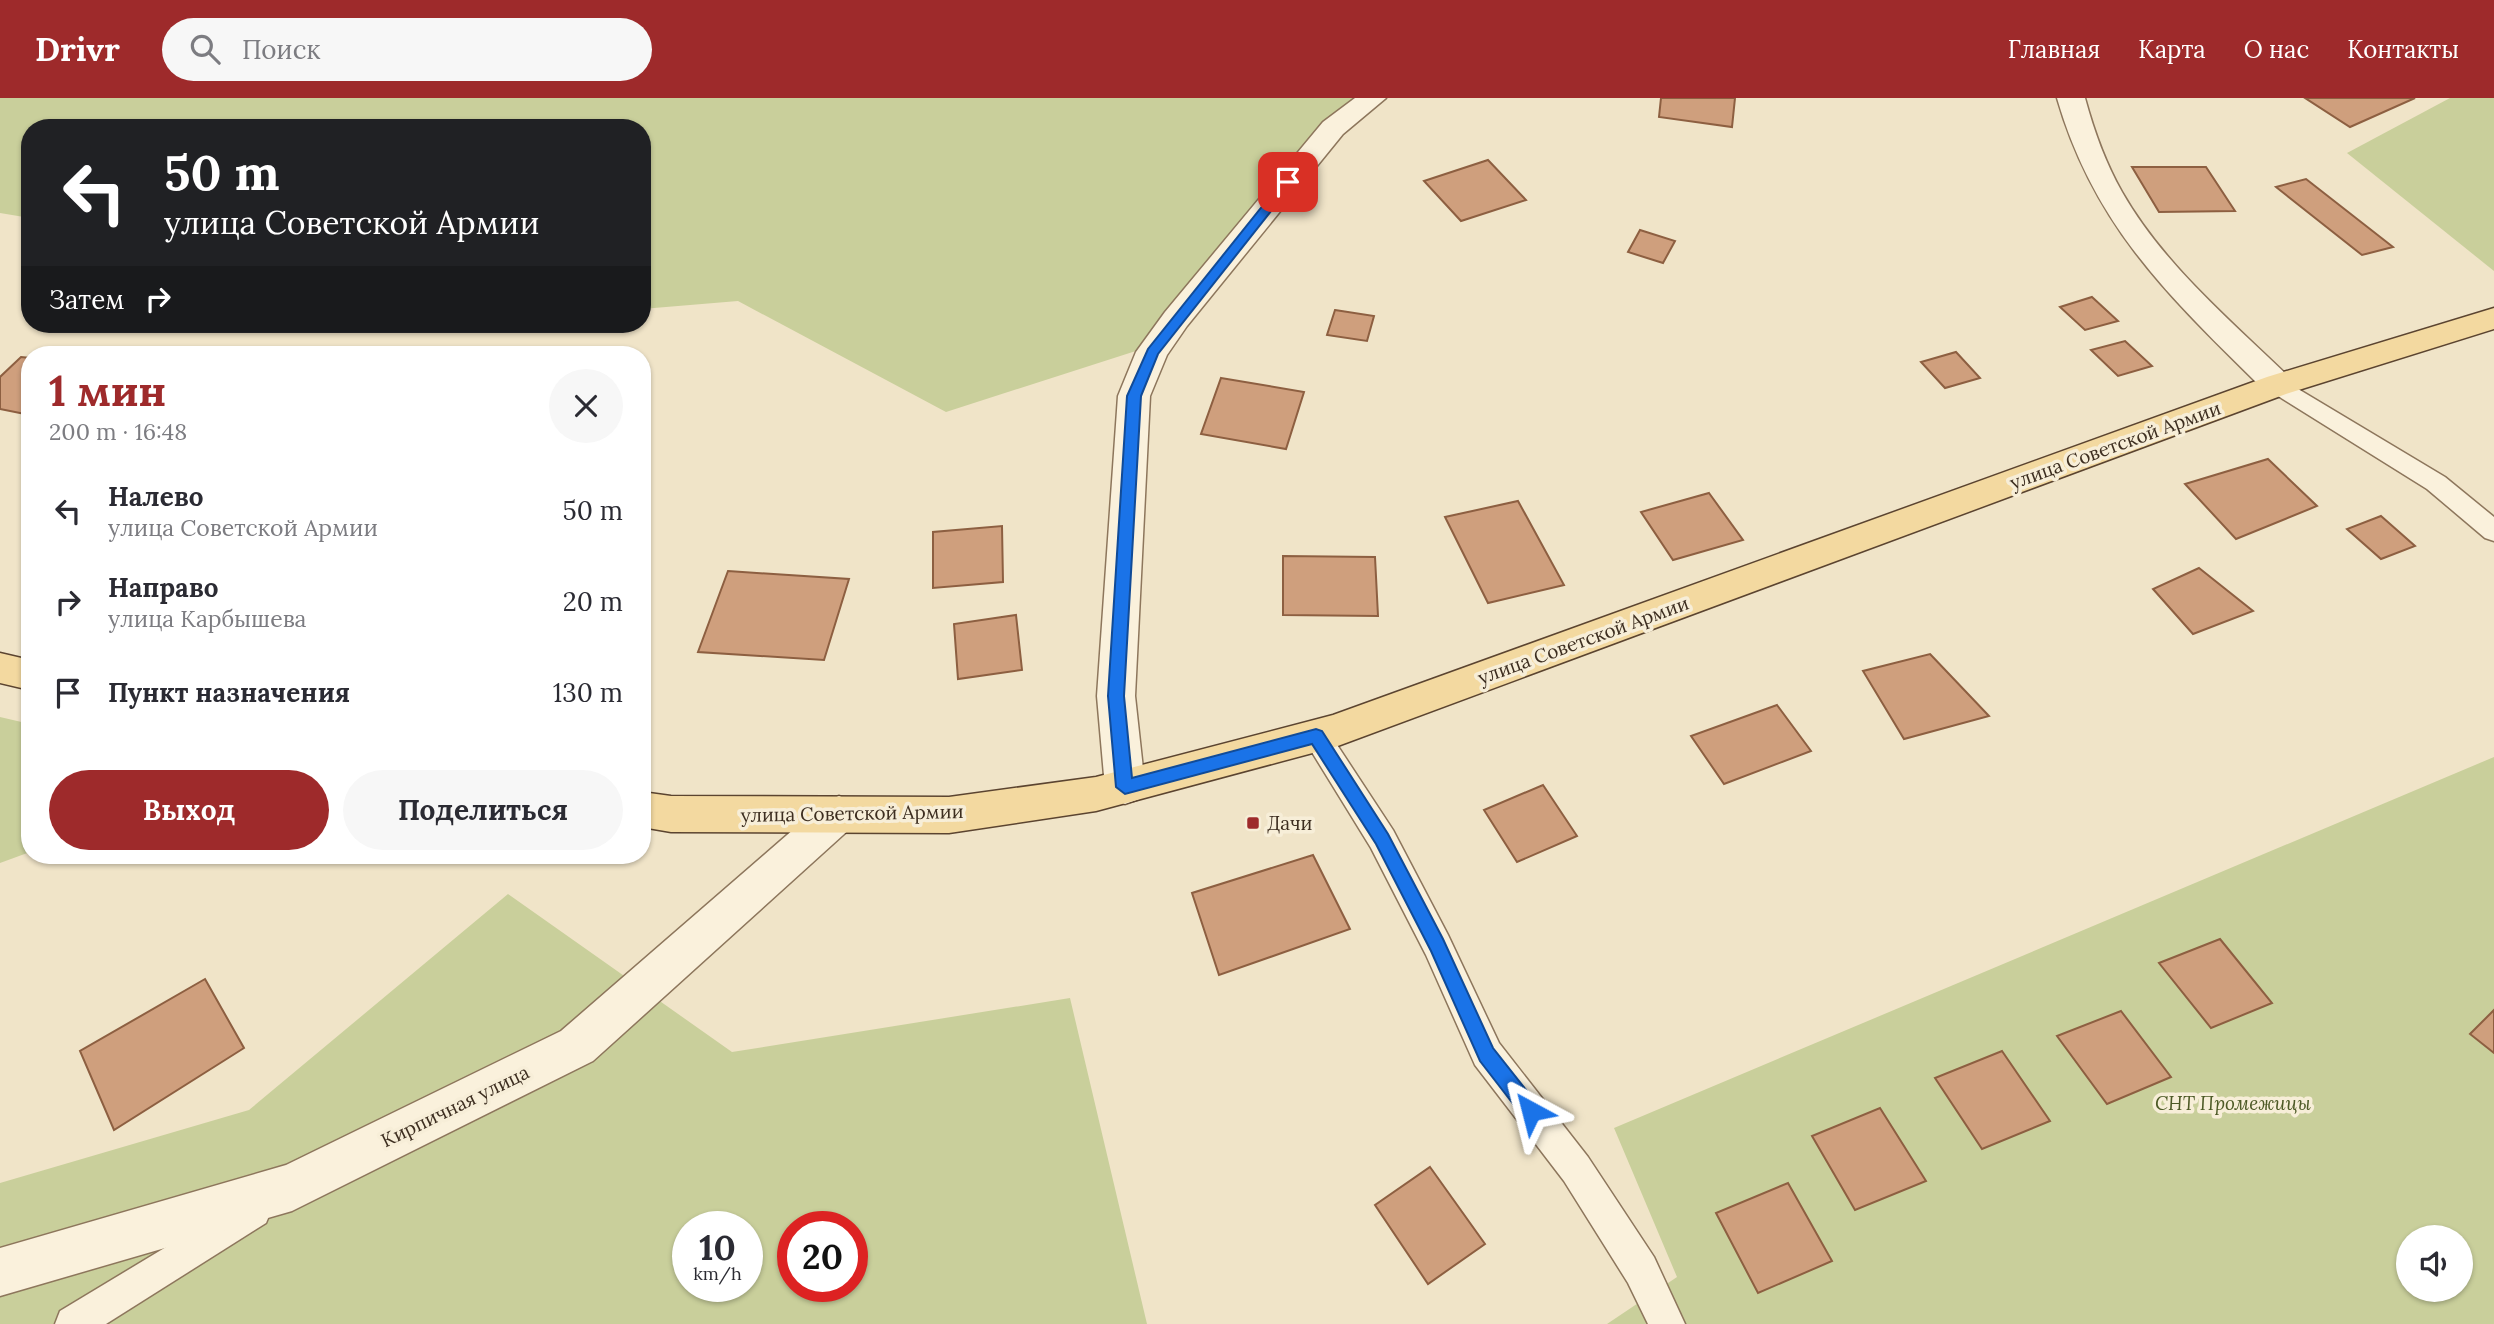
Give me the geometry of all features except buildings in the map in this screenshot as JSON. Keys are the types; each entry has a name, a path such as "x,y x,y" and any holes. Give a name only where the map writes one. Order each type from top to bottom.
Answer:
{"main road":[{"name":"улица Советской Армии","path":"651,811 671,814 949,815 1096,794 1316,736 2278,385 2494,318"},
{"path":"0,668 21,673"}],"street":[{"path":"1125,787 1116,696 1134,396 1152,352 1176,319 1333,128 1372,98"},
{"path":"2071,98 2091,159 2129,227 2180,288 2278,385"},
{"name":"Кирпичная улица","path":"0,1272 292,1187 577,1046 839,814"}],"lane":[{"path":"2278,385 2436,483 2494,531"},
{"path":"1316,736 1382,839 1437,945 1486,1054 1576,1169 1641,1270 1667,1324"},
{"path":"72,1324 292,1187"}],"green space":[{"path":"0,98 1362,98 1170,340 946,412 738,301 651,308 651,119 21,119 21,216 0,213"},
{"path":"2450,98 2494,98 2494,271 2347,153"},
{"path":"0,717 21,722 21,855 0,863"},
{"name":"СНТ Промежицы","path":"2494,757 2494,1324 1607,1324 1677,1277 1614,1128"},
{"path":"508,894 732,1052 1070,998 1147,1324 0,1324 0,1183 249,1110"}],"place":[{"name":"Дачи","path":"1253,823"}],"route":[{"path":"1288,182 1152,352 1134,396 1116,696 1125,787 1316,736 1382,839 1437,945 1486,1054 1531,1111"}]}
